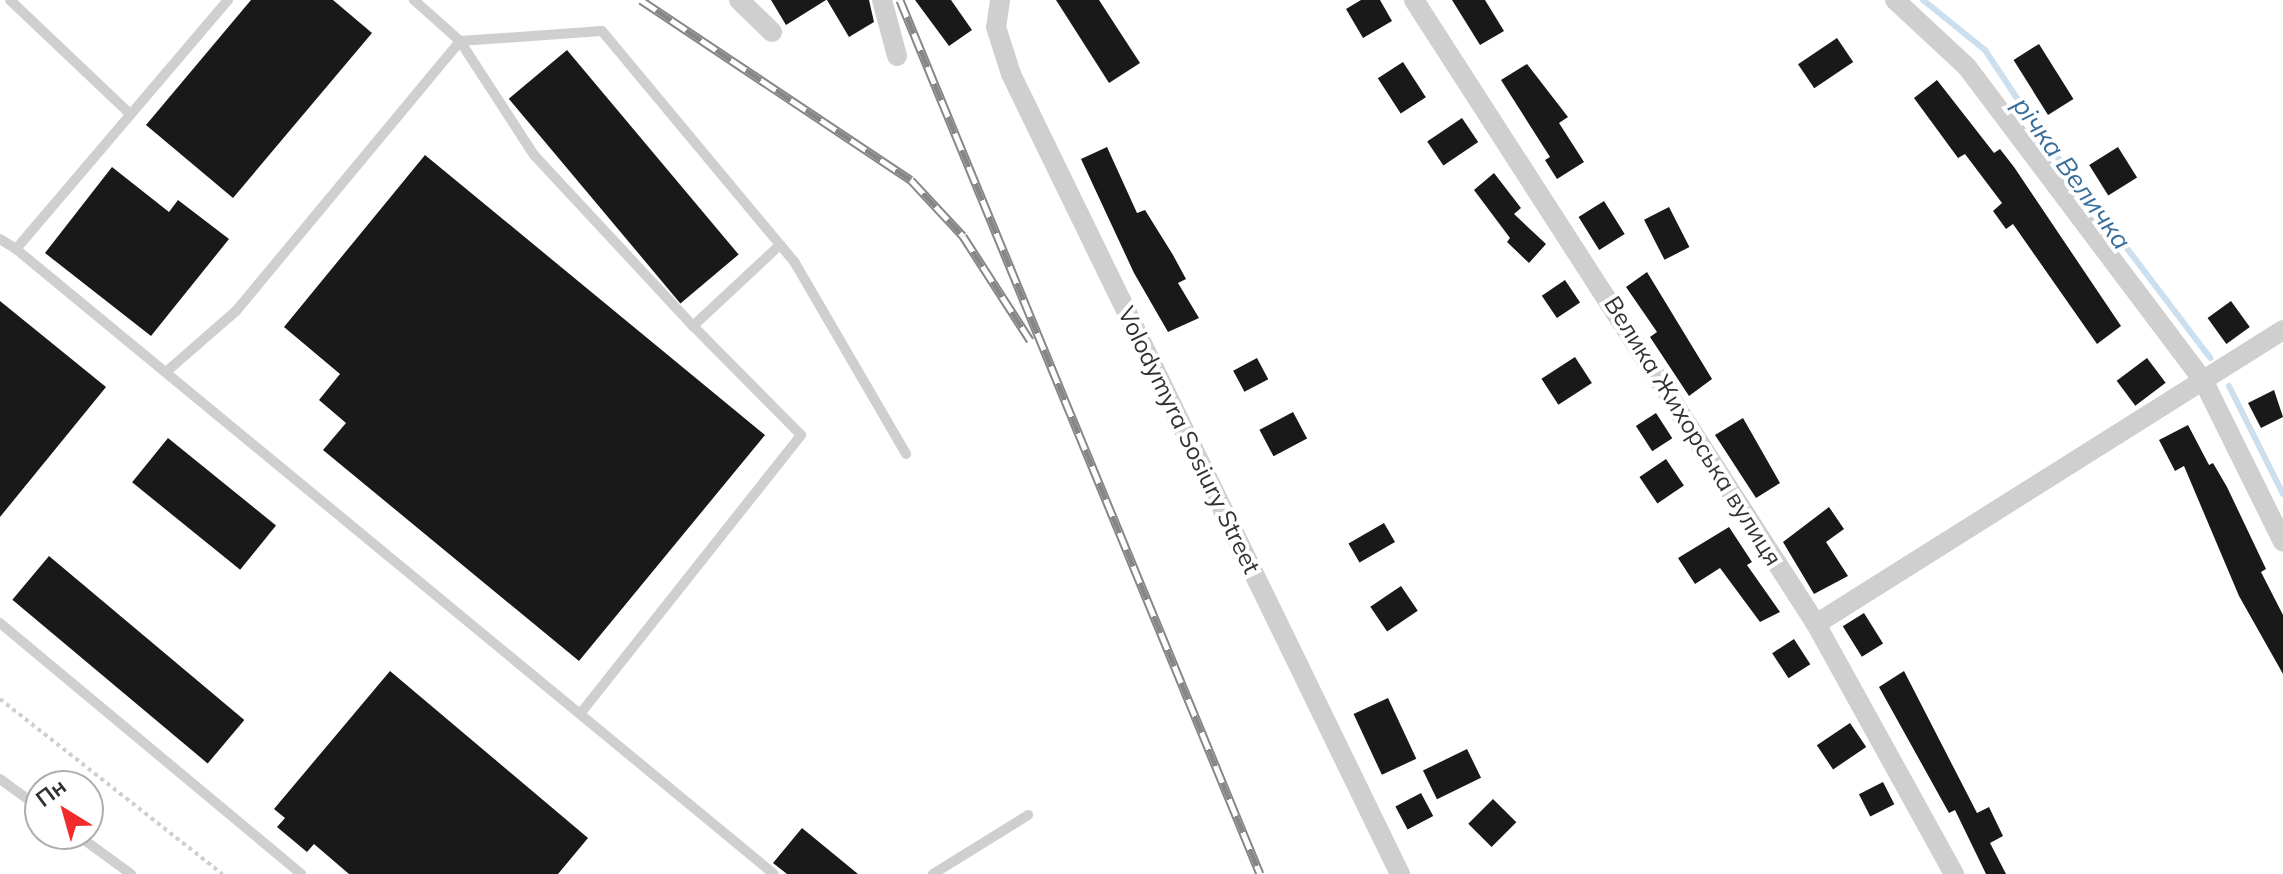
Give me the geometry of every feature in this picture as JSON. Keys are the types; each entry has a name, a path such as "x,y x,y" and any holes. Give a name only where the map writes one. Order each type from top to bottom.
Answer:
{"street":[{"path":"739,0 772,32"},
{"path":"882,0 897,56"},
{"name":"Volodymyra Sosiury Street","path":"1000,0 996,27 1011,74 1400,874"},
{"name":"Велика Жихорська вулиця","path":"1414,0 1816,624 1954,874"},
{"path":"1895,0 1967,67 2204,382 2283,542"},
{"path":"1816,624 2283,330"}],"lane":[{"path":"10,0 129,113"},
{"path":"16,249 228,0"},
{"path":"414,0 460,41 534,155 693,326 801,435 580,714"},
{"path":"166,372 236,311 460,41 602,31 780,245 906,454"},
{"path":"0,239 166,372 774,874"},
{"path":"693,326 780,245"},
{"path":"0,623 301,874"},
{"path":"0,779 24,796"},
{"path":"933,874 1028,815"},
{"path":"98,850 131,874"}],"path":[{"path":"0,699 222,874"}],"building":[{"path":"251,0 333,0 372,33 233,198 146,125"},
{"path":"771,0 826,0 786,25"},
{"path":"827,0 869,0 874,22 849,37"},
{"path":"915,0 951,0 972,30 949,46"},
{"path":"1056,0 1099,0 1140,63 1109,83"},
{"path":"1361,0 1380,0 1392,21 1363,38 1346,9"},
{"path":"1452,0 1485,0 1504,31 1480,45"},
{"path":"1837,38 1853,62 1814,88 1798,64"},
{"path":"2039,44 2073,99 2048,115 2014,60"},
{"path":"567,50 739,255 680,303 509,99"},
{"path":"1403,62 1426,97 1401,114 1378,78"},
{"path":"1527,64 1568,117 1559,123 1584,162 1557,179 1545,160 1550,157 1501,80"},
{"path":"1937,80 1994,153 2000,149 2014,167 2121,326 2097,344 2013,224 2006,229 1993,211 2002,203 1965,154 1958,158 1914,98"},
{"path":"1462,118 1478,142 1443,166 1427,141"},
{"path":"1107,147 1137,213 1145,210 1186,279 1178,283 1199,318 1168,332 1134,273 1081,159"},
{"path":"2118,147 2137,178 2108,196 2089,165"},
{"path":"425,155 765,435 579,661 323,450 346,423 319,400 340,374 284,327"},
{"path":"112,167 169,212 178,200 229,239 151,336 45,253"},
{"path":"1494,173 1521,208 1514,214 1546,244 1529,263 1507,242 1510,238 1474,190"},
{"path":"1604,201 1625,234 1599,250 1579,217"},
{"path":"1669,207 1689,247 1664,260 1644,220"},
{"path":"1647,272 1712,379 1689,396 1650,337 1657,332 1626,287"},
{"path":"1565,280 1580,302 1557,318 1542,296"},
{"path":"0,301 106,387 0,517"},
{"path":"2231,301 2250,327 2226,344 2208,318"},
{"path":"1575,357 1592,383 1558,405 1541,379"},
{"path":"1257,358 1268,379 1244,392 1233,371"},
{"path":"2147,358 2166,383 2135,406 2117,381"},
{"path":"2274,390 2283,417 2261,428 2248,403"},
{"path":"1293,412 1307,438 1274,456 1259,430"},
{"path":"1656,413 1672,438 1652,451 1636,426"},
{"path":"1743,418 1780,483 1756,498 1715,435"},
{"path":"2188,425 2209,465 2213,463 2227,487 2266,569 2261,572 2283,615 2283,674 2239,596 2184,466 2175,471 2159,440"},
{"path":"168,438 276,525 240,570 132,482"},
{"path":"1666,459 1684,486 1657,503 1639,477"},
{"path":"1829,507 1844,529 1826,542 1848,576 1814,594 1783,542"},
{"path":"1384,523 1395,542 1359,563 1348,544"},
{"path":"1729,527 1752,562 1747,565 1780,612 1760,622 1720,568 1695,584 1678,558"},
{"path":"49,556 244,720 208,764 12,600"},
{"path":"1401,586 1418,611 1387,632 1370,607"},
{"path":"1864,613 1883,644 1862,657 1843,626"},
{"path":"1794,639 1810,664 1789,678 1772,653"},
{"path":"390,671 588,838 558,874 349,874 314,844 307,852 277,827 285,818 274,809"},
{"path":"1904,671 1977,813 1989,807 2003,836 1990,843 2006,874 1986,874 1955,810 1949,813 1879,687"},
{"path":"1388,698 1416,759 1382,775 1354,714"},
{"path":"1850,723 1866,747 1833,769 1817,745"},
{"path":"1467,749 1481,778 1437,799 1423,770"},
{"path":"1883,782 1894,804 1870,817 1859,794"},
{"path":"1421,793 1433,816 1408,830 1395,807"},
{"path":"1493,799 1516,822 1492,847 1468,824"},
{"path":"802,828 858,874 787,874 773,863"}],"waterway":[{"name":"річка Величка","path":"1923,0 1985,50 2044,139 2210,358"},
{"name":"річка Величка","path":"2229,386 2283,494"}],"railway":[{"path":"641,0 911,180 963,236 1030,340"},
{"path":"900,0 1260,874"}]}
